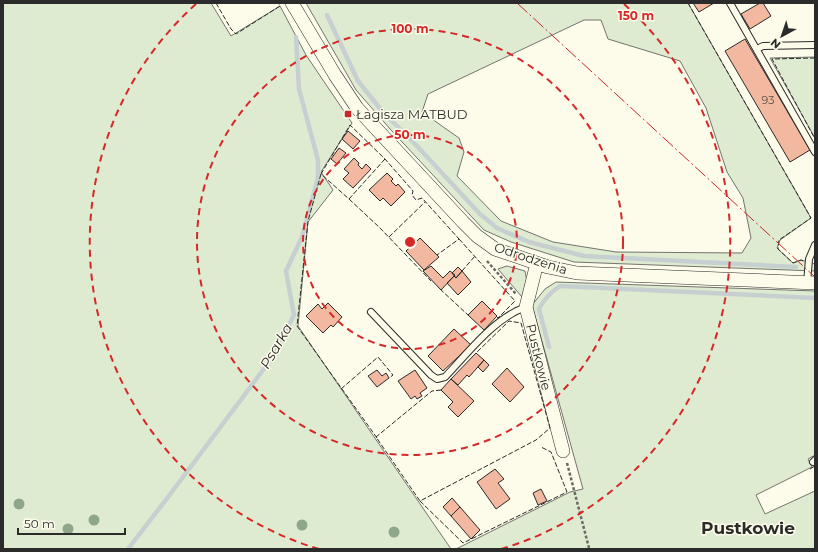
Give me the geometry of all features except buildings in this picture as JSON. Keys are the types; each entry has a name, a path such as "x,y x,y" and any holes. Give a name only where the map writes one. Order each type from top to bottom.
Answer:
{"street":[{"name":"Odrodzenia","path":"292,3 335,76 357,108 472,232 495,248 537,263 577,273 811,283"},
{"name":"Pustkowie","path":"537,263 526,307 563,451"}],"lane":[{"path":"730,3 815,152"},
{"path":"757,50 763,46 815,46"},
{"path":"811,283 809,258 815,245"},
{"path":"371,312 431,375 437,379 445,377 486,334 507,316 526,307"}],"path":[{"path":"563,451 589,548"}],"green space":[{"path":"3,3 211,3 231,36 280,6 306,55 352,123 321,172 333,190 308,222 298,326 451,549 3,549"},
{"path":"306,3 688,3 811,218 780,240 777,248 793,263 801,260 815,264 815,271 574,262 511,242 484,230 356,90","holes":["584,20 601,20 608,39 680,61 706,108 727,172 743,198 751,238 742,253 616,252 553,242 501,221 457,176 464,152 459,138 422,112 428,94"]},
{"path":"815,57 815,138 770,58"},
{"path":"507,266 525,271 527,282 522,297 498,269"},
{"path":"556,282 815,291 815,455 808,459 812,467 756,495 765,514 815,491 815,549 456,549 570,492 583,489 532,305 545,289"}],"waterway":[{"path":"327,15 358,81 382,111 480,214 497,228 529,242 584,256 796,267"},
{"name":"Psarka","path":"128,549 272,358 294,315 286,271 302,237 318,178 318,160 299,89 296,37"},
{"path":"549,347 539,309 548,296 560,286 815,298"}],"fence":[{"path":"216,3 231,29 236,34 280,6 278,3"},
{"path":"688,3 811,218 779,240 778,249 793,263 801,260 804,261"},
{"path":"815,58 772,59 815,139"},
{"path":"385,159 349,199 321,174 350,125 385,159 413,191 412,195 416,200 422,198 459,239 437,255"},
{"path":"321,174 308,221 297,326 377,438"},
{"path":"349,199 380,228 431,281"},
{"path":"389,237 425,202"},
{"path":"459,239 515,301 498,318 497,317"},
{"path":"462,271 475,256"},
{"path":"440,289 468,315"},
{"path":"441,390 432,391 376,437 420,501 536,440 550,428 521,323 509,321 476,353"},
{"path":"341,389 378,357 393,375 389,378"},
{"path":"420,501 463,543 567,492 551,452 541,447"},
{"path":"810,469 815,466"}],"power":[{"path":"517,3 815,277"}],"place":[{"name":"Łagisza MATBUD","path":"348,114"}],"district":[{"name":"Pustkowie","path":"748,528"}]}
